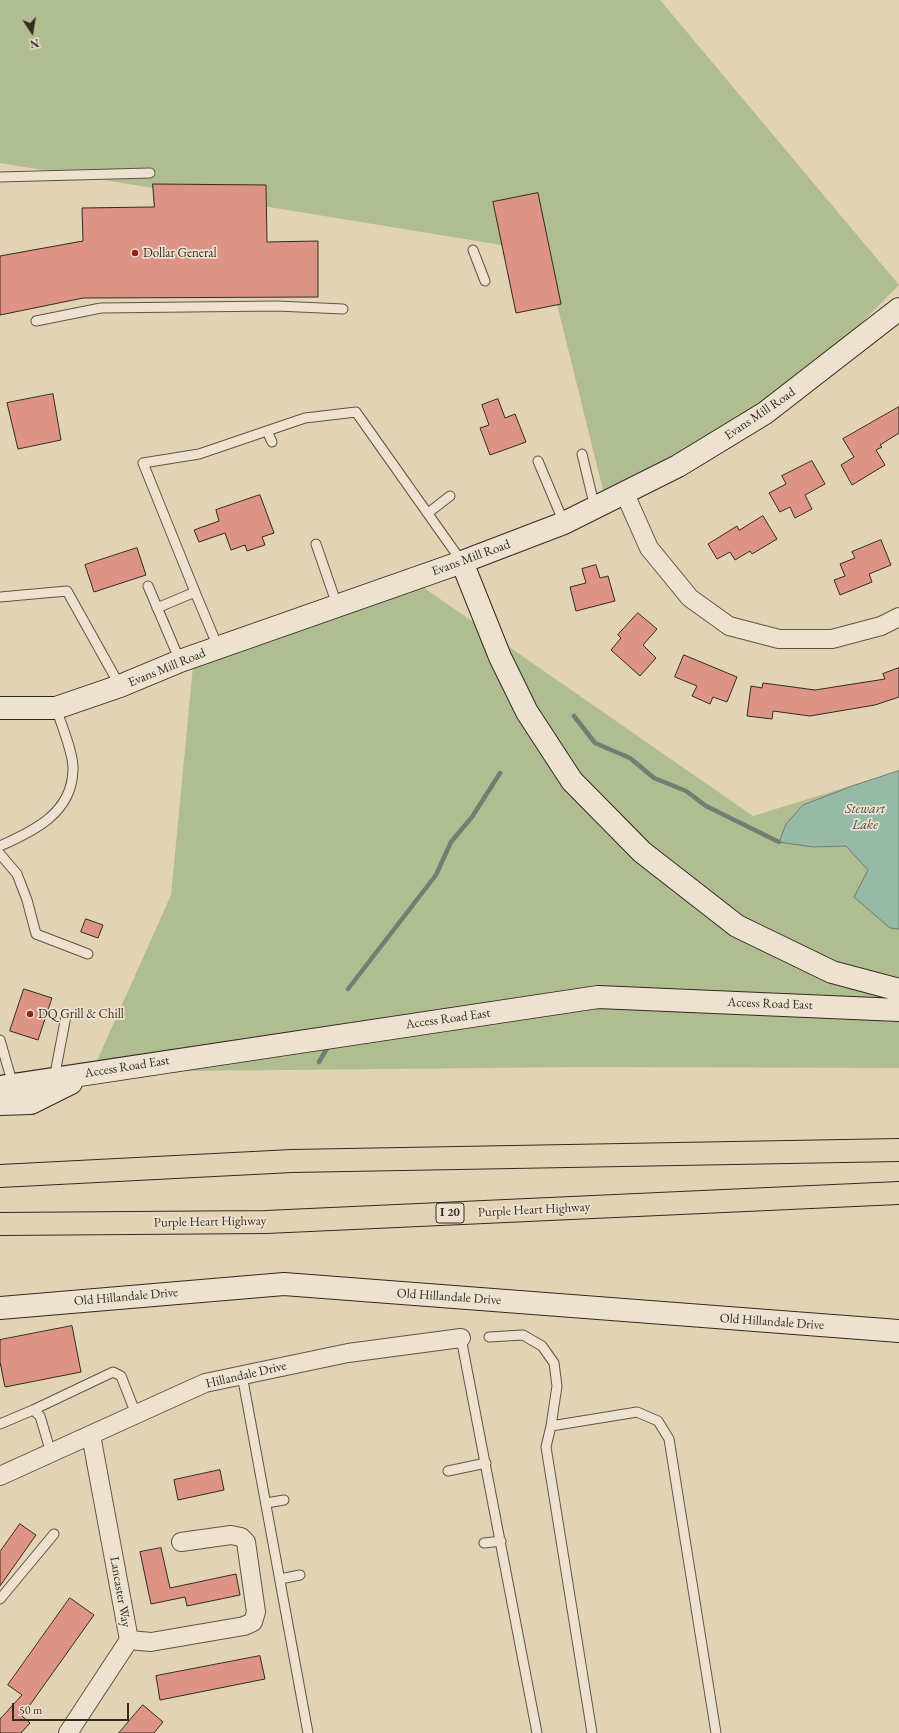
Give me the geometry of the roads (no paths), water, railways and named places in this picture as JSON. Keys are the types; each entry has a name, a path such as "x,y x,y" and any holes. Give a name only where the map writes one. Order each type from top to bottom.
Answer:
{"highway":[{"path":"0,1176 292,1161 899,1150"},
{"name":"Purple Heart Highway","path":"0,1224 266,1222 899,1193"}],"main road":[{"name":"Evans Mill Road","path":"0,708 56,708 120,686 218,647 462,562 564,523 626,494 678,466 765,413 899,309"},
{"path":"462,562 500,657 526,712 572,781 642,852 737,926 832,972 899,990"},
{"name":"Access Road East","path":"7,1086 598,997 899,1010"},
{"path":"0,1104 31,1103 90,1073"},
{"name":"Old Hillandale Drive","path":"0,1308 284,1284 899,1331"}],"street":[{"path":"626,494 649,548 690,598 729,626 779,639 832,638 881,626 899,617"},
{"name":"Hillandale Drive","path":"0,1476 206,1383 348,1353 461,1338"},
{"name":"Lancaster Way","path":"68,1733 129,1640 91,1435"},
{"path":"129,1640 151,1642 244,1626 253,1622 256,1612 246,1542 241,1537 231,1535 181,1542"}],"lane":[{"path":"0,177 150,173"},
{"path":"473,250 485,281"},
{"path":"36,321 101,308 277,306 343,309"},
{"path":"218,647 143,463 199,454 306,418 356,412 462,562"},
{"path":"267,431 272,442"},
{"path":"582,454 595,508"},
{"path":"538,461 564,523"},
{"path":"428,513 450,496"},
{"path":"316,544 337,605"},
{"path":"148,586 180,661"},
{"path":"0,597 67,591 120,686"},
{"path":"157,608 195,592"},
{"path":"0,846 23,836 53,817 69,792 74,769 56,708"},
{"path":"0,854 17,874 27,900 36,934 88,954"},
{"path":"54,1078 66,1016"},
{"path":"0,1040 7,1086"},
{"path":"488,1337 523,1335 542,1346 554,1364 557,1386 546,1447 592,1733"},
{"path":"461,1338 537,1733"},
{"path":"0,1424 113,1372 120,1376 136,1414"},
{"path":"242,1375 308,1733"},
{"path":"33,1410 40,1416 51,1453"},
{"path":"551,1426 637,1412 658,1421 668,1439 716,1733"},
{"path":"448,1471 486,1464"},
{"path":"266,1503 284,1500"},
{"path":"0,1599 54,1534"},
{"path":"484,1543 501,1541"},
{"path":"280,1579 300,1575"}],"water":[{"name":"Stewart Lake","path":"899,771 899,929 890,928 854,897 868,870 846,846 813,847 779,842 786,824 803,805 852,786"}],"waterway":[{"path":"574,716 595,743 630,758 654,778 686,791 706,806 779,842"},
{"path":"348,989 436,875 451,842 472,817 500,773"},
{"path":"319,1062 329,1045"}],"place":[{"name":"Dollar General","path":"135,253"},
{"name":"DQ Grill & Chill","path":"30,1014"}]}
